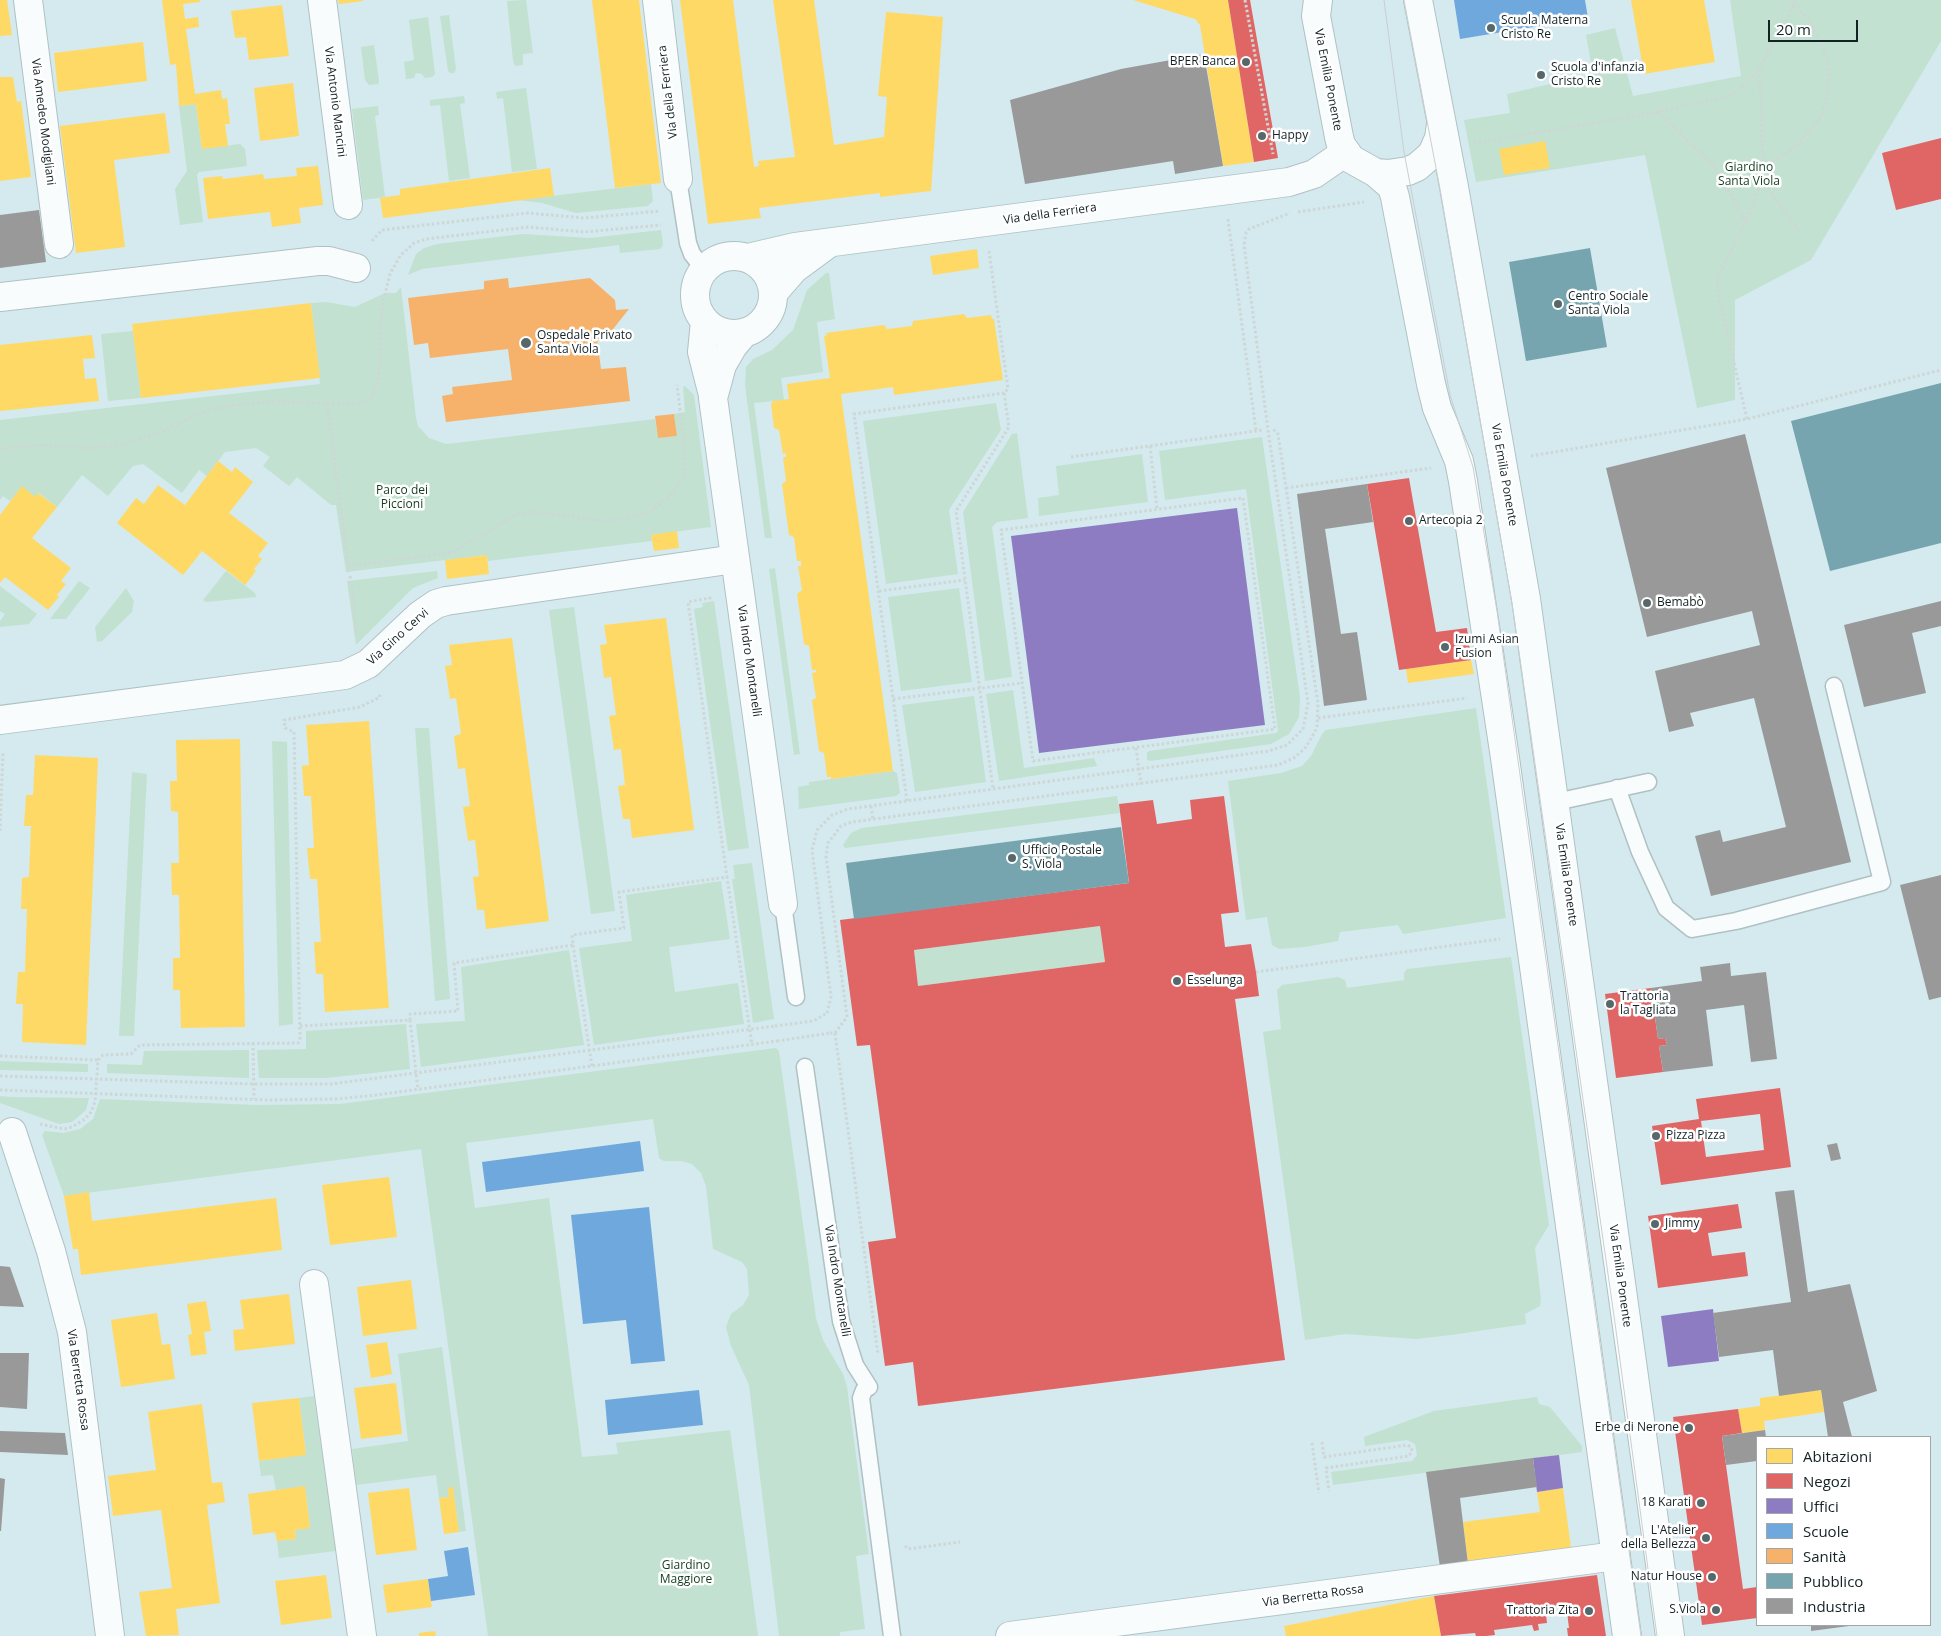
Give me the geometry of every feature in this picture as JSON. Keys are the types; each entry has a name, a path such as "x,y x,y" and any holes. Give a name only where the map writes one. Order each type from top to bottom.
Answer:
{"street":[{"name":"Via Amedeo Modigliani","path":"28,0 59,244"},
{"name":"Via Antonio Mancini","path":"322,0 348,205"},
{"name":"Via della Ferriera","path":"657,0 678,179"},
{"name":"Via Emilia Ponente","path":"1318,0 1316,16 1338,137 1346,152 1359,165 1376,173 1388,182 1396,197 1431,384 1437,408 1458,461 1463,481 1508,777 1627,1636"},
{"name":"Via Emilia Ponente","path":"1418,0 1441,117 1526,598 1556,802 1670,1636"},
{"name":"Via Emilia Ponente","path":"1376,173 1400,174 1426,160 1436,147 1441,130 1441,117"},
{"name":"Via della Ferriera","path":"704,269 713,261 724,256 736,255 748,258 782,249 1290,182 1314,174 1346,152"},
{"path":"774,292 794,269 829,243"},
{"path":"704,269 696,286 695,295 699,313 713,328 723,332 744,333 753,329 766,318 773,301 774,292 767,272 748,258"},
{"path":"0,298 318,261 328,261 356,268"},
{"path":"705,321 702,352 714,398"},
{"name":"Via Indro Montanelli","path":"744,333 733,346 722,365 714,398 783,904"},
{"name":"Via Gino Cervi","path":"0,720 345,675 368,664 420,615 436,604 446,601 736,558"},
{"name":"Via Berretta Rossa","path":"12,1132 51,1251 72,1332 110,1636"},
{"path":"314,1284 362,1636"},
{"name":"Via Berretta Rossa","path":"1010,1636 1616,1556"}],"lane":[{"name":"Via della Ferriera","path":"678,179 688,243 692,254 704,269"},
{"path":"1617,788 1640,852 1666,908 1692,928 1736,921 1882,882 1834,686"},
{"path":"1556,802 1648,782"},
{"name":"Via Indro Montanelli","path":"783,904 796,997"},
{"name":"Via Indro Montanelli","path":"805,1066 841,1320 855,1365 869,1387 864,1390 861,1398 892,1636"}],"path":[{"path":"1245,0 1274,159"},
{"path":"1763,167 1792,149 1805,136 1821,116 1827,99 1830,80 1827,60 1809,20 1796,2 1791,0"},
{"path":"1468,143 1658,112 1730,96 1747,84 1758,71 1796,2"},
{"path":"1747,419 1717,289 1718,278 1746,221 1762,180 1760,79 1758,71"},
{"path":"1658,112 1714,164 1746,221"},
{"path":"1762,180 1799,231"},
{"path":"0,1076 254,1084 332,1084 812,1022 827,1013 831,998 813,857 814,836 823,822 832,815 848,809 1279,749 1298,735 1306,721 1308,703 1268,430 1245,238 1246,233 1255,226 1292,213 1370,201"},
{"path":"372,242 382,230 528,213 584,218 668,210"},
{"path":"1226,211 1256,431"},
{"path":"0,449 43,445 90,448 118,445 154,435 203,412 221,407 273,402 360,404 371,398 376,391 379,376 382,306 387,284 400,256 414,244 426,239 528,226 584,232 669,224"},
{"path":"907,801 854,414 1004,393 1008,389 989,250"},
{"path":"1527,457 1747,419 1941,370"},
{"path":"349,566 453,552 516,514 533,512 605,521 630,518 650,511 674,493 684,477 685,451 677,385"},
{"path":"994,790 956,511 1009,428 1004,393"},
{"path":"327,403 358,643"},
{"path":"878,1355 835,1033 847,1017 826,849 830,838 841,826 873,820 1287,763 1306,747 1317,728 1318,718 1278,434 1274,429"},
{"path":"1071,457 1263,430"},
{"path":"1150,446 1157,509"},
{"path":"1286,488 1437,467"},
{"path":"1243,498 1275,729 1033,761 1001,530 1157,509 1243,498"},
{"path":"878,591 965,580"},
{"path":"709,592 710,598 688,602 752,1045"},
{"path":"893,699 1022,683"},
{"path":"1318,718 1473,697"},
{"path":"37,1122 55,1129 72,1127 91,1112 96,1094 98,1060 103,1055 131,1054 140,1045 298,1043 300,1040 294,732 285,728 284,720"},
{"path":"1136,748 1141,784"},
{"path":"0,831 3,751"},
{"path":"871,806 873,820"},
{"path":"592,1066 572,935 624,928 619,892 727,877"},
{"path":"1256,972 1508,938"},
{"path":"418,1090 410,1014 458,1011 454,963 573,945"},
{"path":"300,1026 410,1020"},
{"path":"0,1090 254,1099 336,1099 418,1090 835,1033"},
{"path":"253,1043 254,1099"},
{"path":"0,1056 98,1060"},
{"path":"1322,1442 1324,1457 1407,1445 1411,1447 1412,1451 1409,1456 1326,1468 1329,1491"},
{"path":"1312,1443 1319,1492"},
{"path":"903,1537 905,1546 908,1548 960,1542"}],"green space":[{"path":"526,0 533,53 523,54 523,65 515,66 507,1"},
{"name":"Giardino Santa Viola","path":"1730,0 1941,0 1941,41 1811,260 1735,300 1735,400 1697,408 1645,155 1476,182 1464,120 1510,113 1507,94 1593,74 1586,35 1615,28 1633,96 1741,76"},
{"path":"449,15 456,69 454,73 448,71 440,16"},
{"path":"428,17 435,74 432,77 425,78 422,74 416,73 414,78 406,79 404,62 414,60 409,20"},
{"path":"374,45 379,81 378,84 369,85 365,80 361,47"},
{"path":"526,88 537,169 512,172 503,98 497,99 496,92"},
{"path":"464,96 465,103 460,104 470,178 449,181 440,105 430,106 430,100"},
{"path":"196,104 202,149 240,144 245,149 247,166 199,172 197,175 203,222 180,225 175,189 187,171 179,106"},
{"path":"378,106 379,115 375,116 385,197 363,200 352,109"},
{"path":"651,184 653,201 648,206 576,213 542,203 519,200"},
{"path":"661,230 663,245 660,249 620,253 619,245 422,269 408,275 416,254 424,248 437,244 523,234 590,238"},
{"path":"826,273 829,273 835,319 817,322 823,372 781,378 784,400 754,403 772,538 765,538 745,385 746,367 753,359 772,350 793,330 807,290"},
{"name":"Parco dei Piccioni","path":"401,287 416,418 418,426 429,438 446,444 655,419 658,438 677,436 674,414 685,412 683,387 685,386 694,395 711,527 651,535 652,541 488,561 487,555 346,572 336,505 331,505 297,477 289,486 263,466 270,457 256,448 225,452 207,476 199,470 182,493 143,464 133,466 108,496 82,475 57,507 39,493 35,497 22,487 10,501 3,496 0,500 0,420 320,384 311,303 326,302 355,307 385,293 396,293"},
{"path":"133,331 141,398 108,401 101,334"},
{"path":"996,403 1001,430 949,510 958,574 886,584 863,421"},
{"path":"1017,433 1028,518 997,522 992,527 1012,677 985,681 963,512 1012,434"},
{"path":"1262,437 1300,697 1299,717 1289,734 1271,744 1147,760 1147,753 1149,751 1276,733 1278,731 1246,489 1165,500 1159,451"},
{"path":"1142,454 1148,502 1039,516 1038,498 1059,495 1056,466"},
{"path":"775,568 800,754 794,755 769,569"},
{"path":"226,571 255,593 256,597 206,602 203,600"},
{"path":"437,571 438,578 413,588 356,645 347,581"},
{"path":"79,581 90,588 66,619 50,619"},
{"path":"0,586 37,614 29,624 0,627 0,621 5,614 0,611"},
{"path":"126,588 134,601 132,612 102,641 97,642 95,627"},
{"path":"959,588 972,682 901,691 888,597"},
{"path":"714,601 749,848 728,851 694,609 703,607 702,603"},
{"path":"574,607 615,911 591,914 549,610"},
{"path":"1013,690 1024,768 1094,758 1097,766 999,781 986,694"},
{"path":"974,696 986,782 915,792 902,705"},
{"path":"1476,708 1506,918 1403,934 1398,925 1340,932 1338,941 1305,947 1279,949 1272,945 1267,917 1246,920 1228,781 1281,773 1302,766 1311,756 1326,730"},
{"path":"415,728 429,728 450,999 435,1001"},
{"path":"272,741 287,742 293,1024 279,1026"},
{"path":"893,771 897,773 900,793 896,796 799,809 798,787 809,785 809,782"},
{"path":"132,772 147,774 134,1036 119,1036"},
{"path":"1117,796 1120,813 845,848 843,845 851,833 862,828"},
{"path":"752,863 774,1019 753,1023 732,879 735,879 733,865"},
{"path":"721,881 730,939 669,947 675,992 738,983 744,1024 594,1045 579,948 632,941 626,895"},
{"path":"1100,926 1105,962 918,986 914,950"},
{"path":"569,950 584,1045 421,1067 416,1024 465,1021 461,967"},
{"path":"1511,957 1549,1225 1535,1248 1541,1299 1540,1306 1525,1314 1526,1324 1451,1335 1416,1339 1345,1334 1305,1340 1263,1032 1281,1029 1277,990 1282,985 1338,977 1345,980 1347,988 1404,980 1404,973 1407,969"},
{"path":"406,1024 410,1069 326,1078 259,1078 257,1050 306,1049 306,1031"},
{"name":"Giardino Maggiore","path":"776,1048 779,1051 816,1318 823,1340 843,1374 847,1387 869,1554 856,1556 865,1629 840,1632 840,1636 779,1636 749,1385 731,1346 726,1327 731,1314 743,1305 749,1295 747,1269 742,1262 713,1249 706,1186 701,1173 692,1164 681,1161 664,1161 659,1158 653,1119 466,1143 475,1208 549,1198 582,1457 618,1454 616,1443 730,1430 758,1636 488,1636 421,1149 64,1196 42,1135 45,1131 63,1133 80,1129 93,1119 100,1099 257,1105 340,1104"},
{"path":"249,1050 249,1078 107,1073 107,1064 142,1065 144,1051"},
{"path":"0,1061 88,1064 88,1072 0,1070"},
{"path":"0,1096 89,1098 86,1110 78,1117 72,1122 59,1124 0,1103"},
{"path":"442,1347 466,1531 459,1532 453,1488 448,1488 449,1497 439,1498 436,1475 356,1485 352,1449 408,1441 398,1354"},
{"path":"314,1396 336,1551 279,1558 277,1541 296,1539 295,1530 310,1527 305,1487 276,1490 273,1475 261,1476 259,1461 306,1454 299,1398"},
{"path":"1537,1397 1539,1404 1550,1407 1582,1446 1582,1452 1333,1485 1331,1472 1412,1461 1417,1455 1415,1444 1407,1440 1365,1446 1364,1437 1434,1411"}],"building: Abitazioni":[{"path":"0,0 7,0 12,35 0,36"},
{"path":"162,0 200,0 200,2 183,4 185,19 198,17 199,27 186,29 195,94 221,90 222,99 227,98 230,124 225,124 228,146 202,149 196,104 179,106 176,64 170,65"},
{"path":"338,0 363,0 363,1 339,4"},
{"path":"592,0 639,0 661,183 615,188"},
{"path":"680,0 733,0 754,167 759,166 758,161 795,157 773,0 814,0 834,145 884,137 887,97 878,96 886,12 943,17 931,191 880,197 880,193 759,208 761,218 708,224"},
{"path":"1133,0 1228,0 1254,162 1223,166 1200,25 1195,19"},
{"path":"1631,0 1704,0 1715,62 1644,74"},
{"path":"282,5 289,56 249,60 246,37 235,38 231,11"},
{"path":"143,42 147,81 58,92 54,53"},
{"path":"0,77 13,77 17,102 21,101 31,177 0,181"},
{"path":"293,83 299,136 260,141 254,88"},
{"path":"165,113 170,153 114,160 125,247 76,253 60,126"},
{"path":"1545,141 1550,168 1504,175 1499,149"},
{"path":"318,166 323,205 299,208 301,223 272,227 270,212 208,219 203,178 222,176 223,179 263,174 264,179 297,176 296,168"},
{"path":"550,168 554,196 383,218 380,198 400,195 400,189"},
{"path":"977,249 979,268 933,275 930,256"},
{"path":"311,303 320,378 141,398 132,324"},
{"path":"964,314 967,318 991,315 992,319 994,319 1003,380 894,395 893,387 841,394 893,771 831,779 831,777 827,777 824,753 819,751 812,700 816,698 812,673 816,672 816,670 812,670 809,646 804,644 797,594 802,590 798,566 801,566 801,561 797,561 794,537 789,535 782,484 786,481 783,457 786,457 786,453 783,454 779,430 774,428 771,404 773,401 789,399 787,384 830,378 824,336 827,335 826,333 884,325 887,329 912,326 913,321"},
{"path":"92,335 95,358 83,359 85,379 96,378 99,401 0,411 0,345"},
{"path":"218,461 232,472 235,467 253,482 229,513 268,543 258,556 262,559 254,569 256,571 245,585 202,551 183,575 117,523 136,498 144,504 158,485 185,505"},
{"path":"22,486 35,497 38,493 57,507 32,538 71,568 61,581 66,584 57,595 59,597 48,610 5,577 0,583 0,515"},
{"path":"677,531 679,548 654,551 651,535"},
{"path":"487,555 489,574 447,579 445,560"},
{"path":"666,618 694,830 632,838 630,819 623,819 618,786 625,785 621,749 614,750 609,716 616,715 611,677 604,678 600,645 607,644 604,625"},
{"path":"512,638 549,921 486,929 484,910 477,910 473,877 479,876 475,840 468,841 463,807 470,806 465,768 458,769 454,736 461,734 456,698 450,699 445,666 452,665 449,645"},
{"path":"1471,660 1474,674 1408,683 1406,669"},
{"path":"369,721 389,1008 325,1012 323,974 316,974 314,942 321,942 317,879 310,879 307,848 314,848 311,796 304,796 302,766 309,765 306,725"},
{"path":"240,739 245,1027 181,1028 180,990 173,990 173,958 180,958 179,895 172,895 171,863 179,863 178,812 171,811 170,781 177,781 176,740"},
{"path":"35,755 98,758 86,1045 22,1042 23,1004 16,1004 18,972 25,972 27,909 21,909 22,878 29,877 31,826 24,826 26,795 33,795"},
{"path":"389,1177 397,1237 330,1245 322,1185"},
{"path":"89,1192 92,1221 276,1198 282,1250 81,1275 78,1249 73,1249 64,1196"},
{"path":"411,1280 417,1329 363,1336 357,1287"},
{"path":"289,1294 295,1344 235,1351 233,1330 244,1329 240,1300"},
{"path":"206,1301 211,1331 204,1332 207,1354 191,1356 188,1335 192,1334 187,1304"},
{"path":"157,1313 162,1345 170,1344 175,1379 121,1387 111,1320"},
{"path":"387,1342 392,1374 371,1378 366,1345"},
{"path":"396,1383 402,1434 361,1439 354,1388"},
{"path":"1821,1390 1824,1412 1764,1421 1765,1430 1742,1433 1738,1409 1760,1406 1760,1398"},
{"path":"299,1398 306,1455 259,1461 252,1403"},
{"path":"202,1404 212,1483 222,1482 225,1502 207,1505 220,1603 176,1609 179,1635 146,1636 139,1592 172,1588 161,1510 113,1516 108,1476 156,1470 148,1412"},
{"path":"305,1486 310,1528 295,1530 296,1539 277,1541 275,1532 253,1535 248,1494"},
{"path":"453,1487 459,1532 444,1534 439,1498 449,1497 448,1488"},
{"path":"409,1488 417,1550 376,1555 368,1493"},
{"path":"1563,1488 1571,1548 1468,1564 1463,1522 1540,1512 1537,1492"},
{"path":"326,1575 332,1618 281,1625 275,1581"},
{"path":"428,1579 432,1607 387,1613 383,1585"},
{"path":"1434,1596 1441,1636 1286,1636 1284,1626"},
{"path":"435,1631 436,1636 419,1636 419,1633"}],"building: Negozi":[{"path":"1228,0 1250,0 1278,158 1254,162"},
{"path":"1941,138 1941,199 1896,210 1882,153"},
{"path":"1409,478 1436,632 1467,628 1471,660 1399,670 1367,484"},
{"path":"1224,796 1239,912 1221,914 1225,947 1251,944 1256,972 1259,996 1235,999 1285,1360 918,1406 913,1362 885,1366 868,1242 896,1238 870,1045 857,1046 840,920 1129,883 1119,804 1153,800 1157,824 1192,819 1190,800","holes":["1100,926 1105,962 918,986 914,950"]},
{"path":"1651,988 1658,1039 1665,1038 1667,1045 1659,1046 1663,1072 1616,1078 1605,994"},
{"path":"1780,1088 1791,1167 1661,1185 1652,1126 1699,1119 1696,1099","holes":["1760,1114 1764,1150 1706,1157 1701,1121"]},
{"path":"1738,1204 1742,1228 1708,1233 1712,1256 1745,1252 1748,1276 1658,1288 1648,1216"},
{"path":"1738,1409 1742,1433 1722,1436 1743,1589 1756,1587 1756,1618 1702,1625 1673,1417"},
{"path":"1597,1575 1606,1636 1568,1636 1566,1604 1545,1607 1547,1623 1538,1624 1539,1630 1534,1631 1532,1625 1494,1630 1495,1635 1476,1636 1475,1633 1441,1636 1434,1596"}],"building: Uffici":[{"path":"1237,508 1265,725 1039,753 1011,536"},
{"path":"1713,1309 1719,1361 1668,1367 1661,1316"},
{"path":"1559,1455 1563,1488 1537,1492 1533,1458"}],"building: Scuole":[{"name":"Scuola Materna Cristo Re","path":"1454,0 1585,0 1588,18 1460,39"},
{"path":"640,1141 644,1171 486,1192 482,1162"},
{"path":"649,1207 665,1361 631,1364 626,1320 583,1324 571,1215"},
{"path":"699,1390 703,1425 608,1435 605,1400"},
{"path":"468,1547 475,1595 431,1601 428,1579 448,1576 444,1551"}],"building: Sanità":[{"path":"508,278 509,288 590,278 615,300 616,310 629,309 606,338 597,339 601,369 626,367 630,401 446,422 442,396 453,394 452,387 512,380 508,349 430,358 428,343 414,345 408,298 484,289 484,281"},
{"path":"674,414 677,436 658,438 655,416"}],"building: Pubblico":[{"name":"Centro Sociale Santa Viola","path":"1590,248 1607,347 1526,361 1509,262"},
{"path":"1941,383 1941,543 1830,571 1791,421"},
{"path":"1121,827 1129,883 854,919 846,863"}],"building: Industria":[{"path":"1204,54 1223,166 1175,174 1173,161 1025,184 1010,100 1121,69"},
{"path":"39,210 46,262 0,268 0,215"},
{"path":"1745,434 1851,862 1711,896 1695,836 1720,830 1723,842 1786,827 1754,698 1690,713 1694,726 1669,732 1655,671 1760,645 1752,611 1647,637 1606,468"},
{"path":"1367,484 1373,522 1325,529 1341,634 1357,632 1367,700 1324,706 1297,494"},
{"path":"1941,601 1941,626 1912,633 1926,693 1864,707 1844,625"},
{"path":"1941,875 1941,997 1929,1000 1900,885"},
{"path":"1730,963 1731,976 1766,972 1777,1059 1751,1062 1744,1005 1706,1010 1713,1066 1663,1072 1659,1046 1667,1045 1665,1038 1658,1039 1651,988 1702,981 1700,967"},
{"path":"1837,1143 1841,1159 1831,1161 1827,1145"},
{"path":"1794,1190 1808,1292 1850,1284 1877,1391 1843,1402 1852,1436 1828,1436 1821,1390 1779,1396 1773,1350 1719,1357 1713,1313 1791,1302 1775,1192"},
{"path":"0,1266 10,1267 24,1307 0,1306"},
{"path":"0,1353 29,1353 27,1409 0,1407"},
{"path":"1765,1430 1766,1436 1756,1436 1756,1461 1726,1465 1722,1436"},
{"path":"0,1431 65,1433 68,1455 0,1452"},
{"path":"1533,1458 1537,1487 1460,1498 1468,1564 1440,1567 1426,1472"},
{"path":"0,1478 5,1479 1,1531 0,1531"},
{"path":"1811,1626 1849,1626 1811,1631"}],"tram line":[{"path":"1384,0 1404,152 1450,395 1473,467 1497,611 1641,1636"},
{"path":"1404,0 1440,189 1513,610 1615,1323 1657,1636"}],"place":[{"name":"Scuola Materna Cristo Re","path":"1491,28"},
{"name":"BPER Banca","path":"1246,62"},
{"name":"Scuola d'infanzia Cristo Re","path":"1541,75"},
{"name":"Happy","path":"1262,136"},
{"name":"Centro Sociale Santa Viola","path":"1558,304"},
{"name":"Ospedale Privato Santa Viola","path":"526,343"},
{"name":"Artecopia 2","path":"1409,521"},
{"name":"Bemabò","path":"1647,603"},
{"name":"Izumi Asian Fusion","path":"1445,647"},
{"name":"Ufficio Postale S. Viola","path":"1012,858"},
{"name":"Esselunga","path":"1177,981"},
{"name":"Trattoria la Tagliata","path":"1610,1004"},
{"name":"Pizza Pizza","path":"1656,1136"},
{"name":"Jimmy","path":"1655,1224"},
{"name":"Erbe di Nerone","path":"1689,1428"},
{"name":"18 Karati","path":"1701,1503"},
{"name":"L'Atelier della Bellezza","path":"1706,1538"},
{"name":"Natur House","path":"1712,1577"},
{"name":"S.Viola","path":"1716,1610"},
{"name":"Trattoria Zita","path":"1589,1611"}]}
